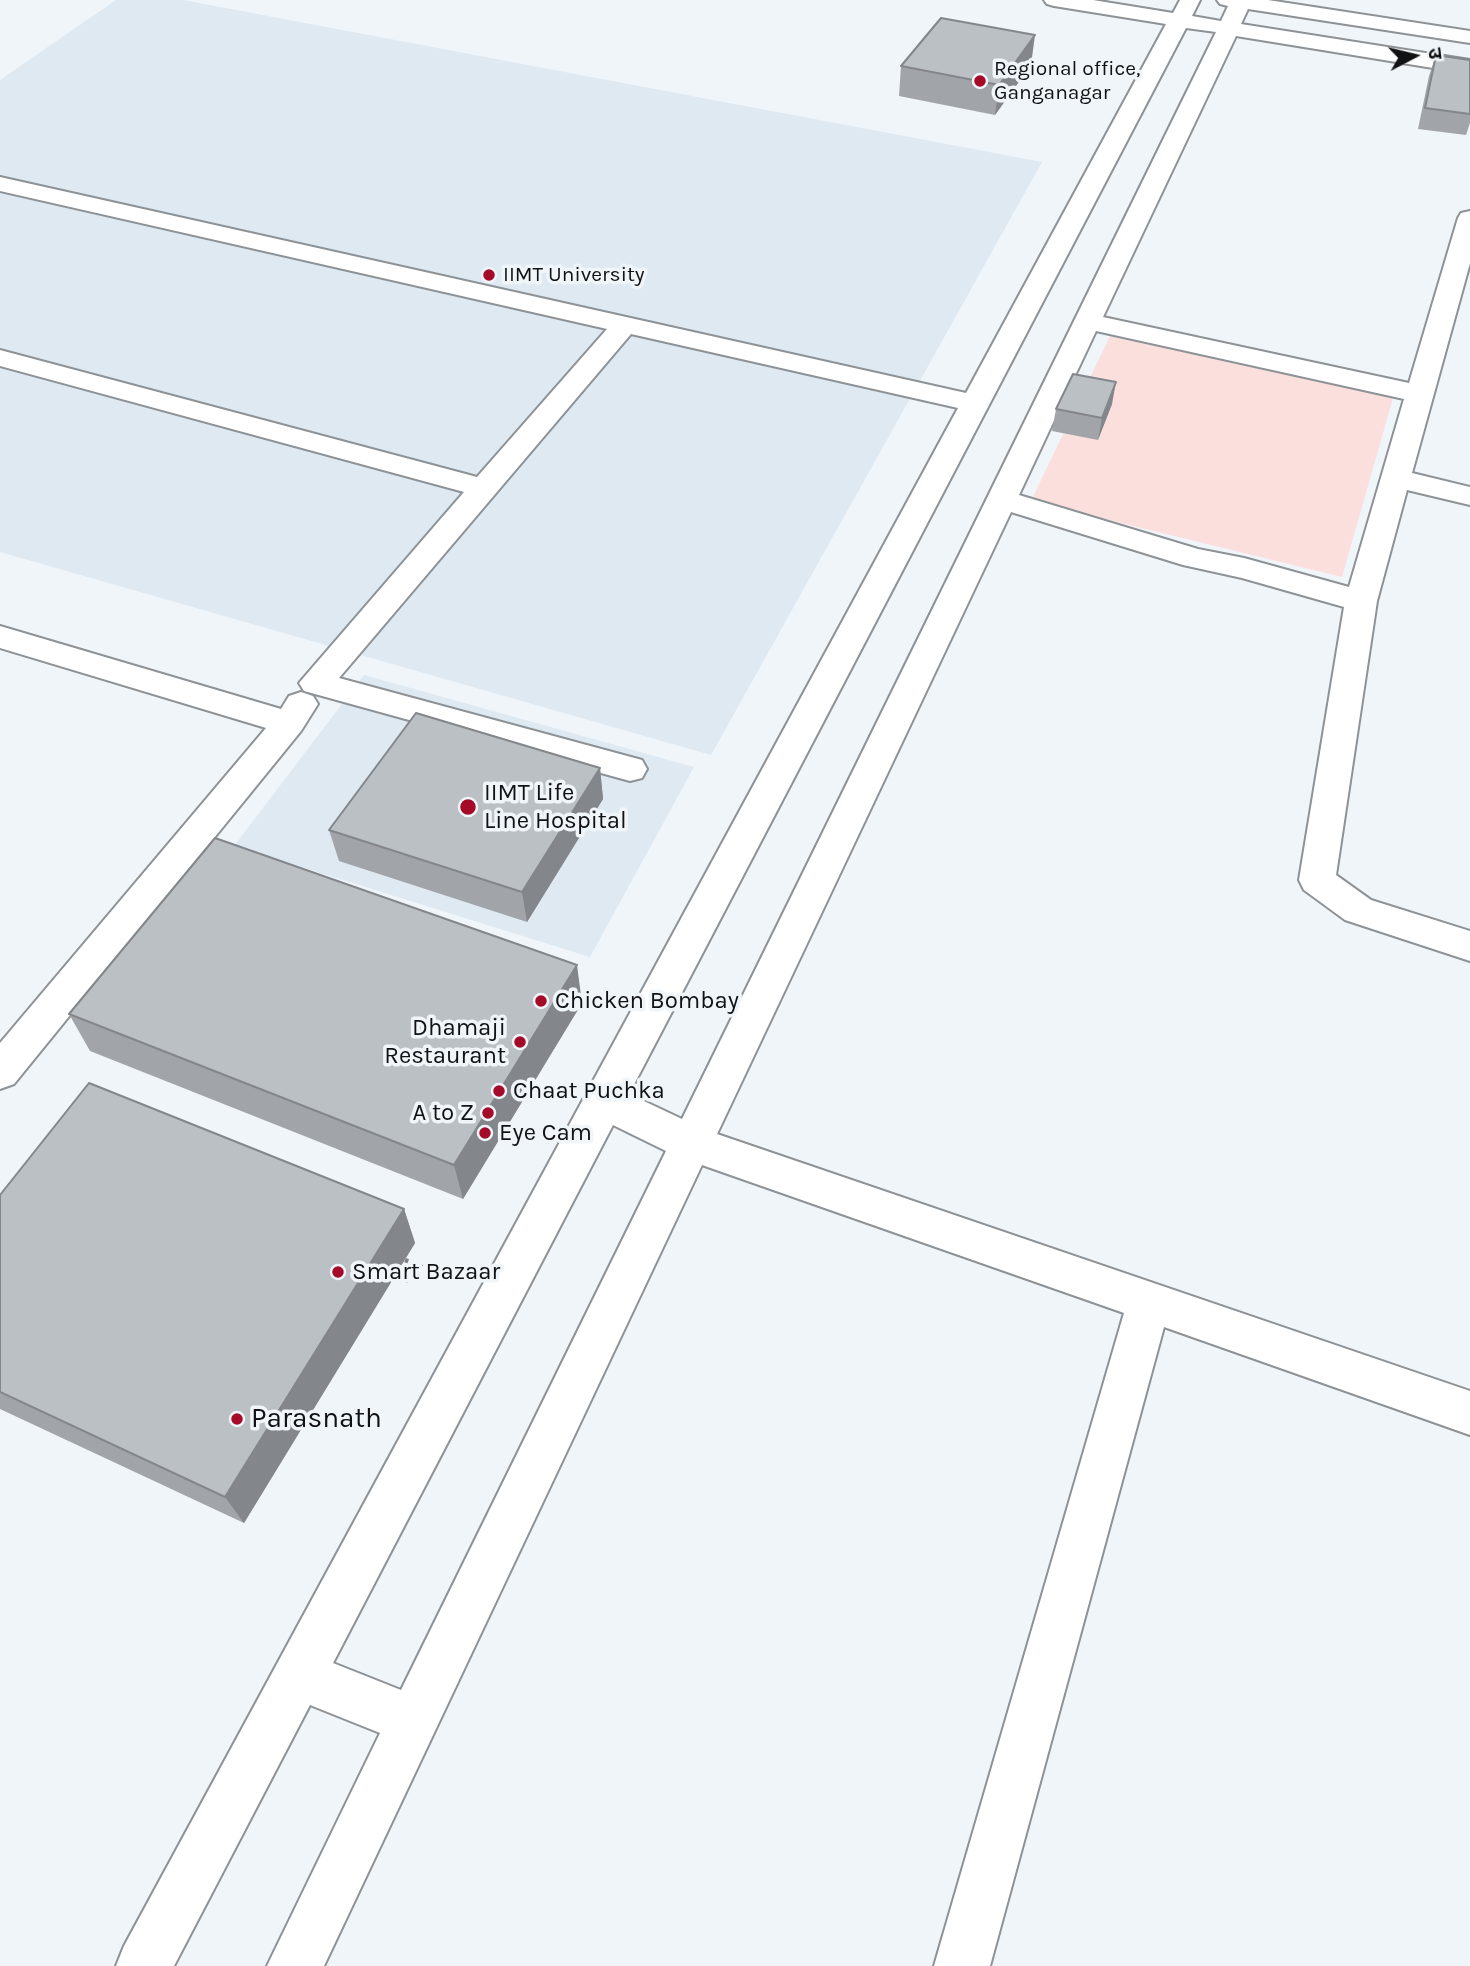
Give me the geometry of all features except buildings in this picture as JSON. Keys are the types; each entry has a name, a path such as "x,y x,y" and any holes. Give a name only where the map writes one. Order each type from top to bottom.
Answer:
{"street":[{"path":"1054,0 1185,10 1235,7 1470,37"},
{"path":"1235,7 1470,67"},
{"path":"295,1966 1087,321 1235,7"},
{"path":"144,1966 1185,10"},
{"path":"0,184 976,404"},
{"path":"1470,218 1361,601 1317,880 1358,910 1470,946"},
{"path":"1087,321 1419,394"},
{"path":"0,1072 289,723 316,682 625,324"},
{"path":"0,358 484,488"},
{"path":"1395,478 1470,496"},
{"path":"1001,499 1180,554 1361,601"},
{"path":"0,637 289,723"},
{"path":"316,682 630,769"},
{"path":"604,1101 691,1143 1470,1413"},
{"path":"962,1966 1149,1302"},
{"path":"299,1675 413,1720"}],"path":[{"path":"405,1260 422,1267"},
{"path":"395,1276 414,1282"}],"shaded area":[{"name":"IIMT University","path":"116,0 183,0 1042,162 711,755 0,552 0,80"},
{"path":"1110,336 1393,398 1342,577 1031,501"},
{"name":"IIMT Life Line Hospital","path":"364,675 694,767 590,957 234,846"}],"place":[{"name":"Regional office, Ganganagar","path":"980,81"},
{"name":"IIMT University","path":"489,275"},
{"name":"IIMT Life Line Hospital","path":"468,807"},
{"name":"Chicken Bombay","path":"541,1001"},
{"name":"Dhamaji Restaurant","path":"520,1042"},
{"name":"Chaat Puchka","path":"499,1091"},
{"name":"A to Z","path":"488,1113"},
{"name":"Eye Cam","path":"485,1133"},
{"name":"Smart Bazaar","path":"338,1272"},
{"name":"Parasnath","path":"237,1419"}]}
